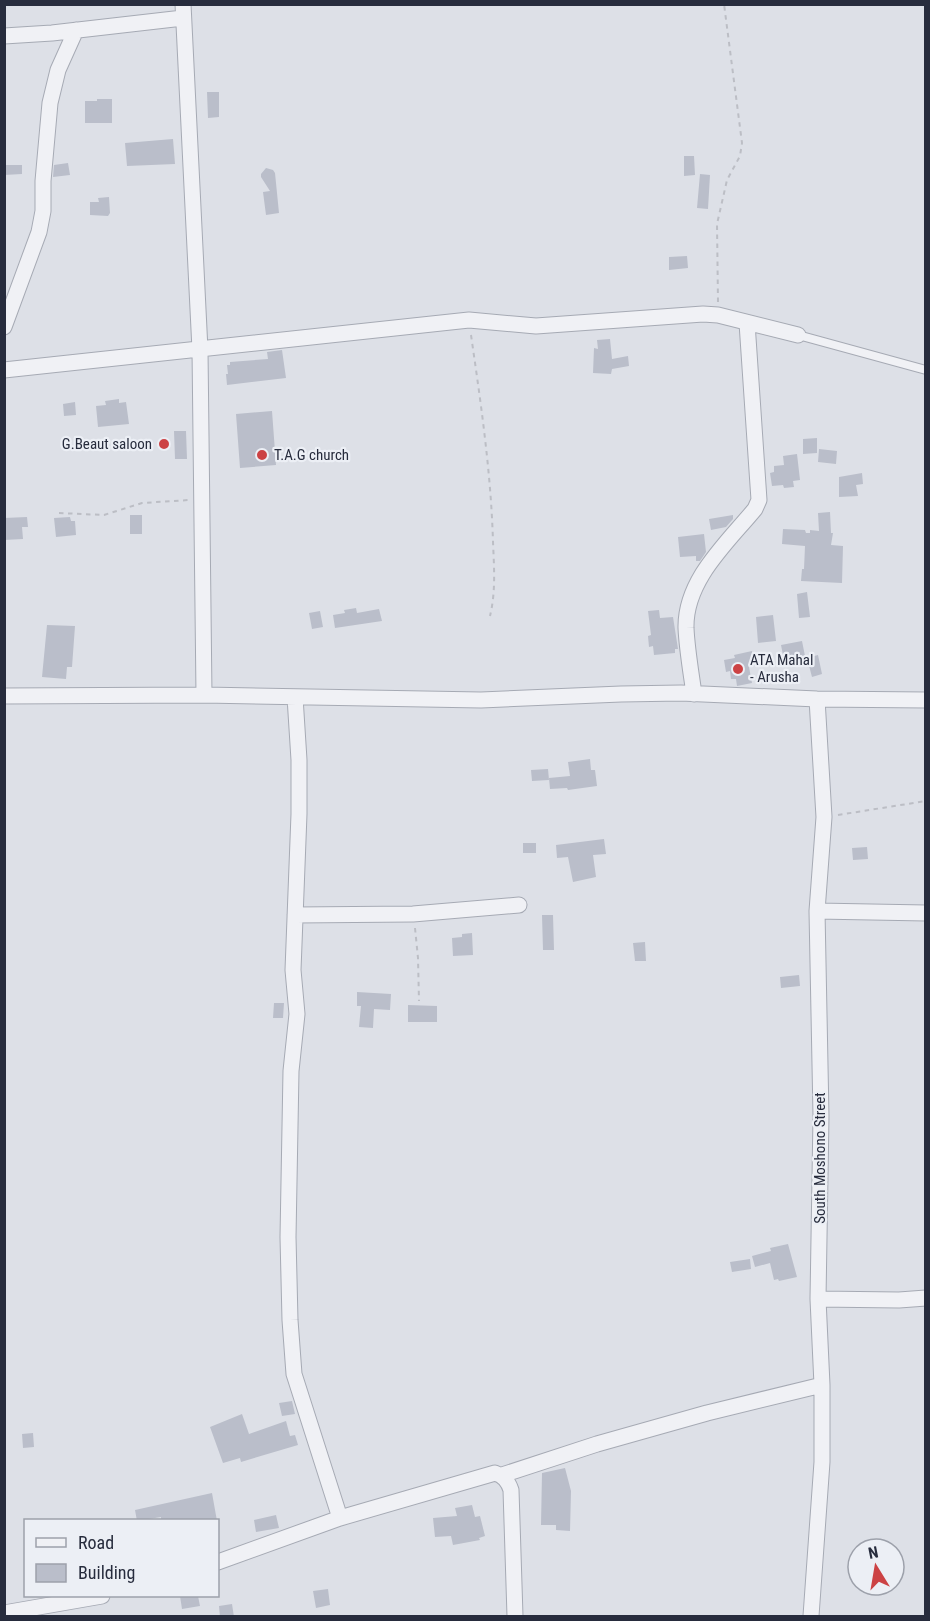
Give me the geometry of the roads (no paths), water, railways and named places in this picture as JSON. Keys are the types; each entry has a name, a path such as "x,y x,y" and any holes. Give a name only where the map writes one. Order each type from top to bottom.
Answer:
{"street":[{"path":"4,36 76,30 183,11 200,350 204,695"},
{"path":"4,327 39,232 43,211 43,181 50,103 58,70 76,30"},
{"path":"4,370 469,320 536,326 718,315 798,335"},
{"path":"693,694 686,627 693,591 704,572 755,509 759,500 747,322"},
{"path":"4,696 204,695 481,700 621,694 693,694 817,699 926,700"},
{"path":"295,697 299,760 293,970 297,1014 291,1064 288,1237 292,1350 294,1374 340,1518"},
{"name":"South Moshono Street","path":"811,1617 822,1462 822,1385 818,1299 821,1116 817,911 824,817 817,699"},
{"path":"295,915 413,914 519,905"},
{"path":"817,911 926,913"},
{"path":"818,1299 926,1298"},
{"path":"219,1562 340,1518 489,1474 502,1476 597,1444 707,1413 822,1385"},
{"path":"502,1476 508,1482 512,1499 516,1617"},
{"path":"4,1613 96,1597"}],"lane":[{"path":"798,335 926,370"}],"place":[{"name":"G.Beaut saloon","path":"164,444"},
{"name":"T.A.G church","path":"262,455"},
{"name":"ATA Mahal - Arusha","path":"738,669"}]}
